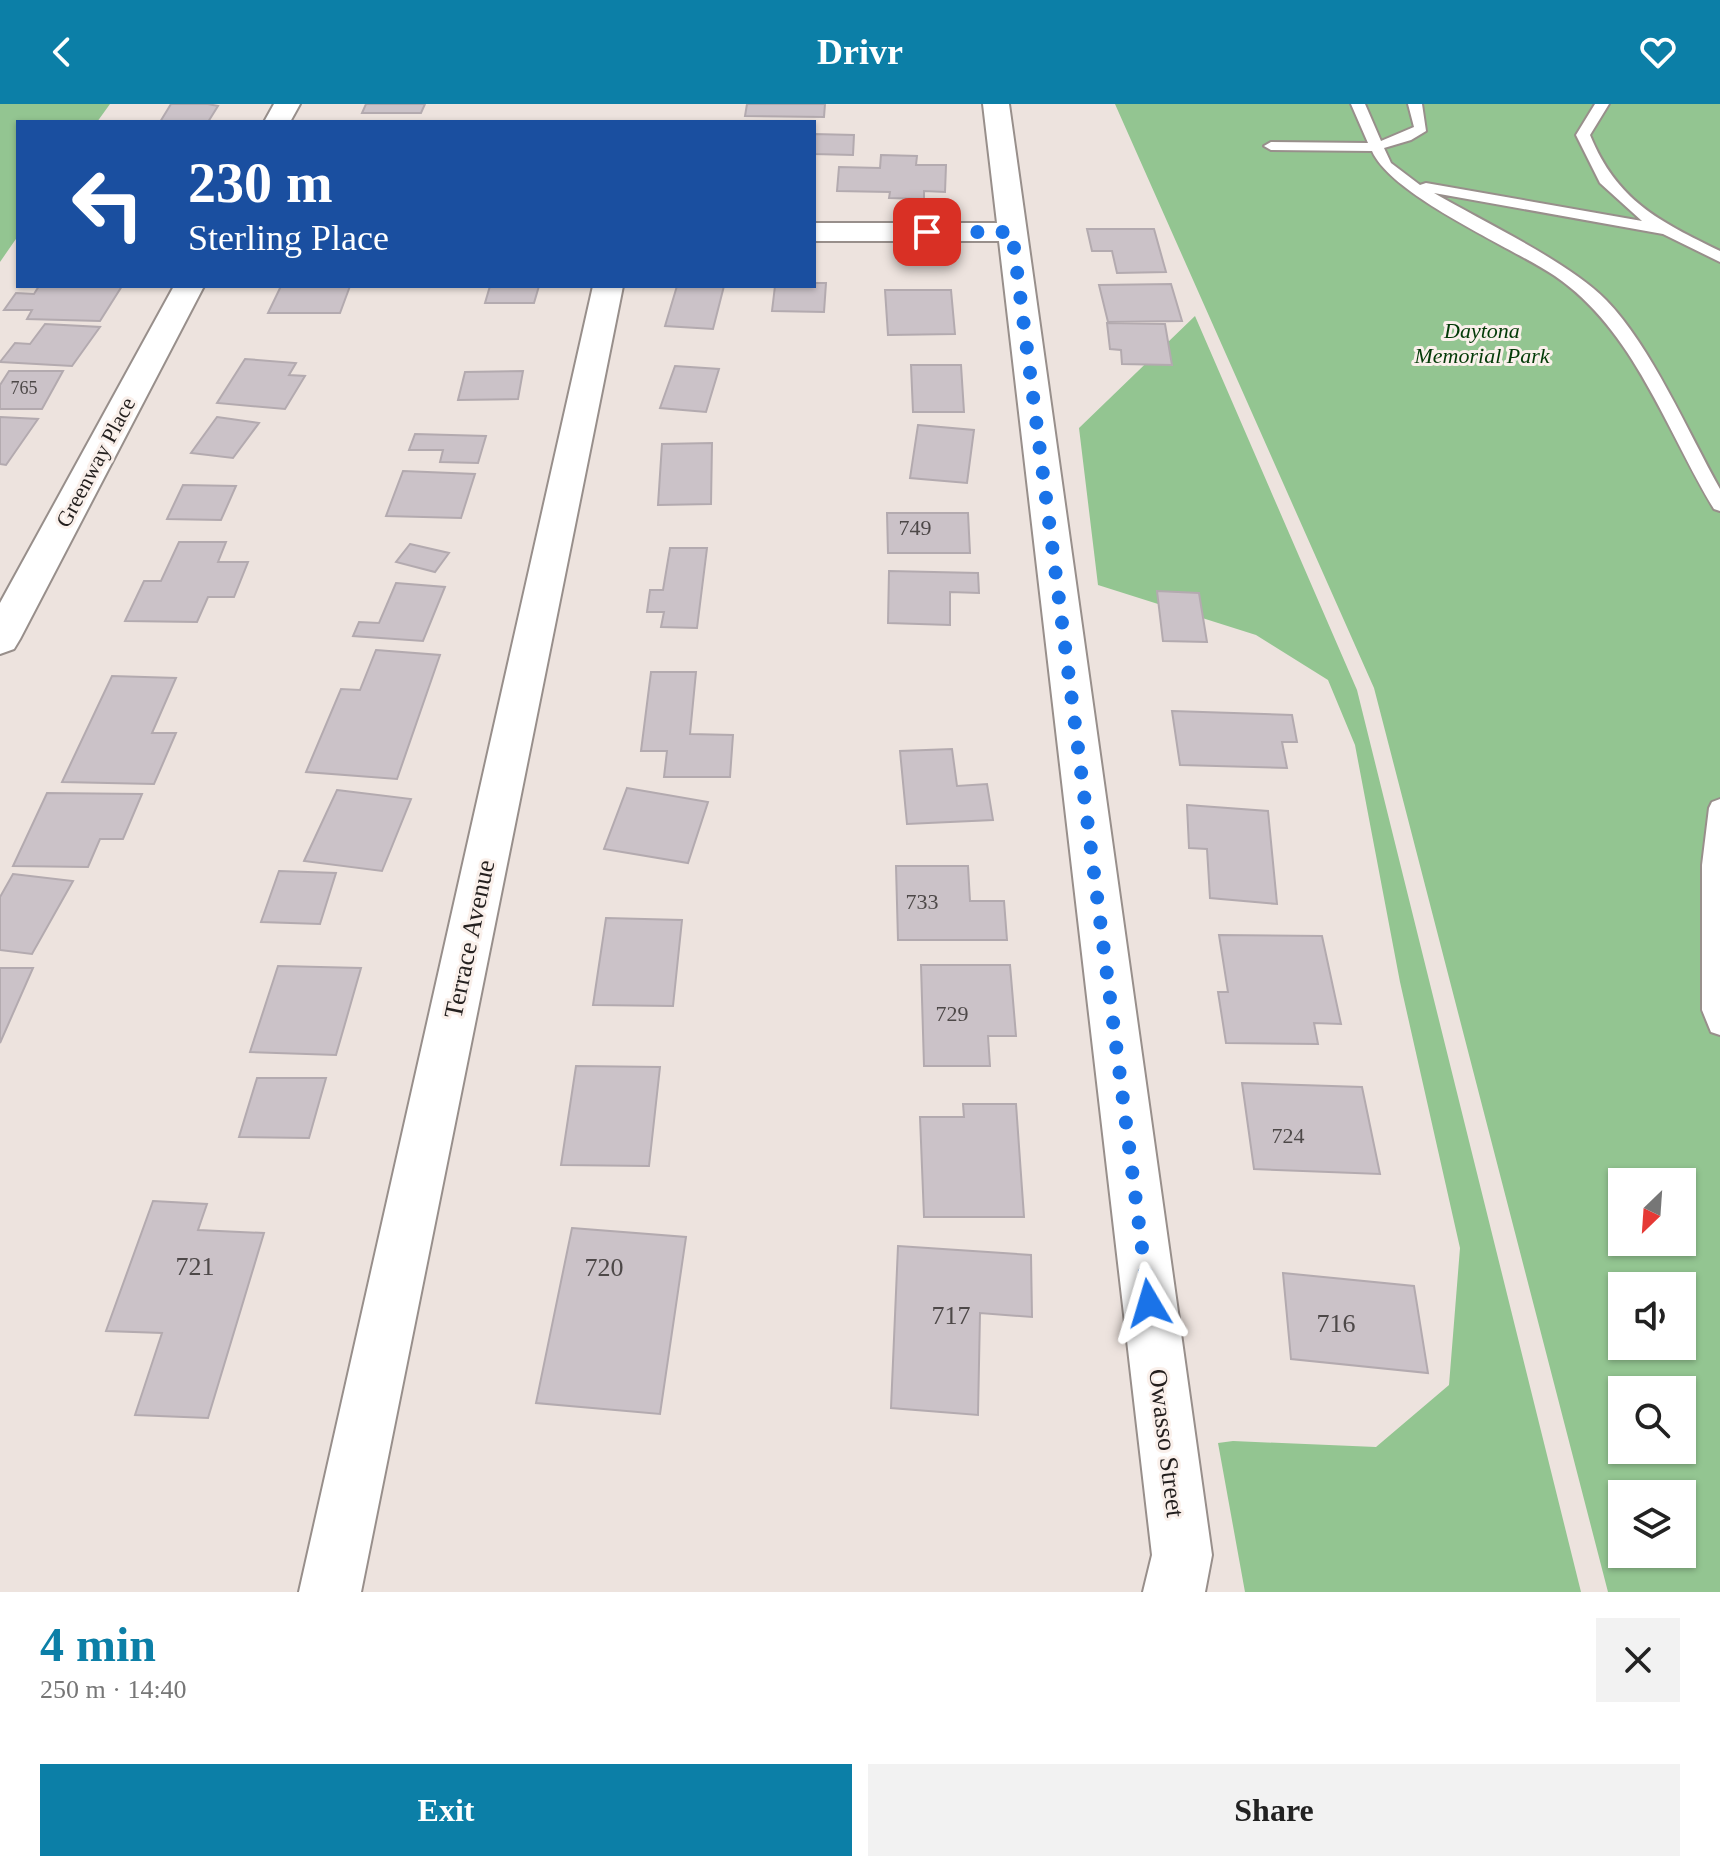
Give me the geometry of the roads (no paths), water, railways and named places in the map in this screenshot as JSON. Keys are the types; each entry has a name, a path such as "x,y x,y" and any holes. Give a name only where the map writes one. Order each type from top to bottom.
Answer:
{"street":[{"name":"Owasso Street","path":"996,104 1182,1555 1174,1592"},
{"path":"816,232 1012,232"},
{"name":"Greenway Place","path":"0,639 188,288"},
{"name":"Terrace Avenue","path":"330,1592 608,288"}],"lane":[{"path":"1358,104 1385,165 1409,184 1560,273 1600,303 1636,353 1720,505"},
{"path":"1271,146 1376,146 1397,141 1421,128 1415,104"},
{"path":"1602,104 1583,135 1591,161 1613,193 1640,216 1720,257"},
{"path":"1409,184 1666,230"},
{"path":"1720,808 1713,865 1717,919 1714,1010 1720,1024"}],"park label":[{"name":"Daytona Memorial Park","path":"1482,342"}]}
